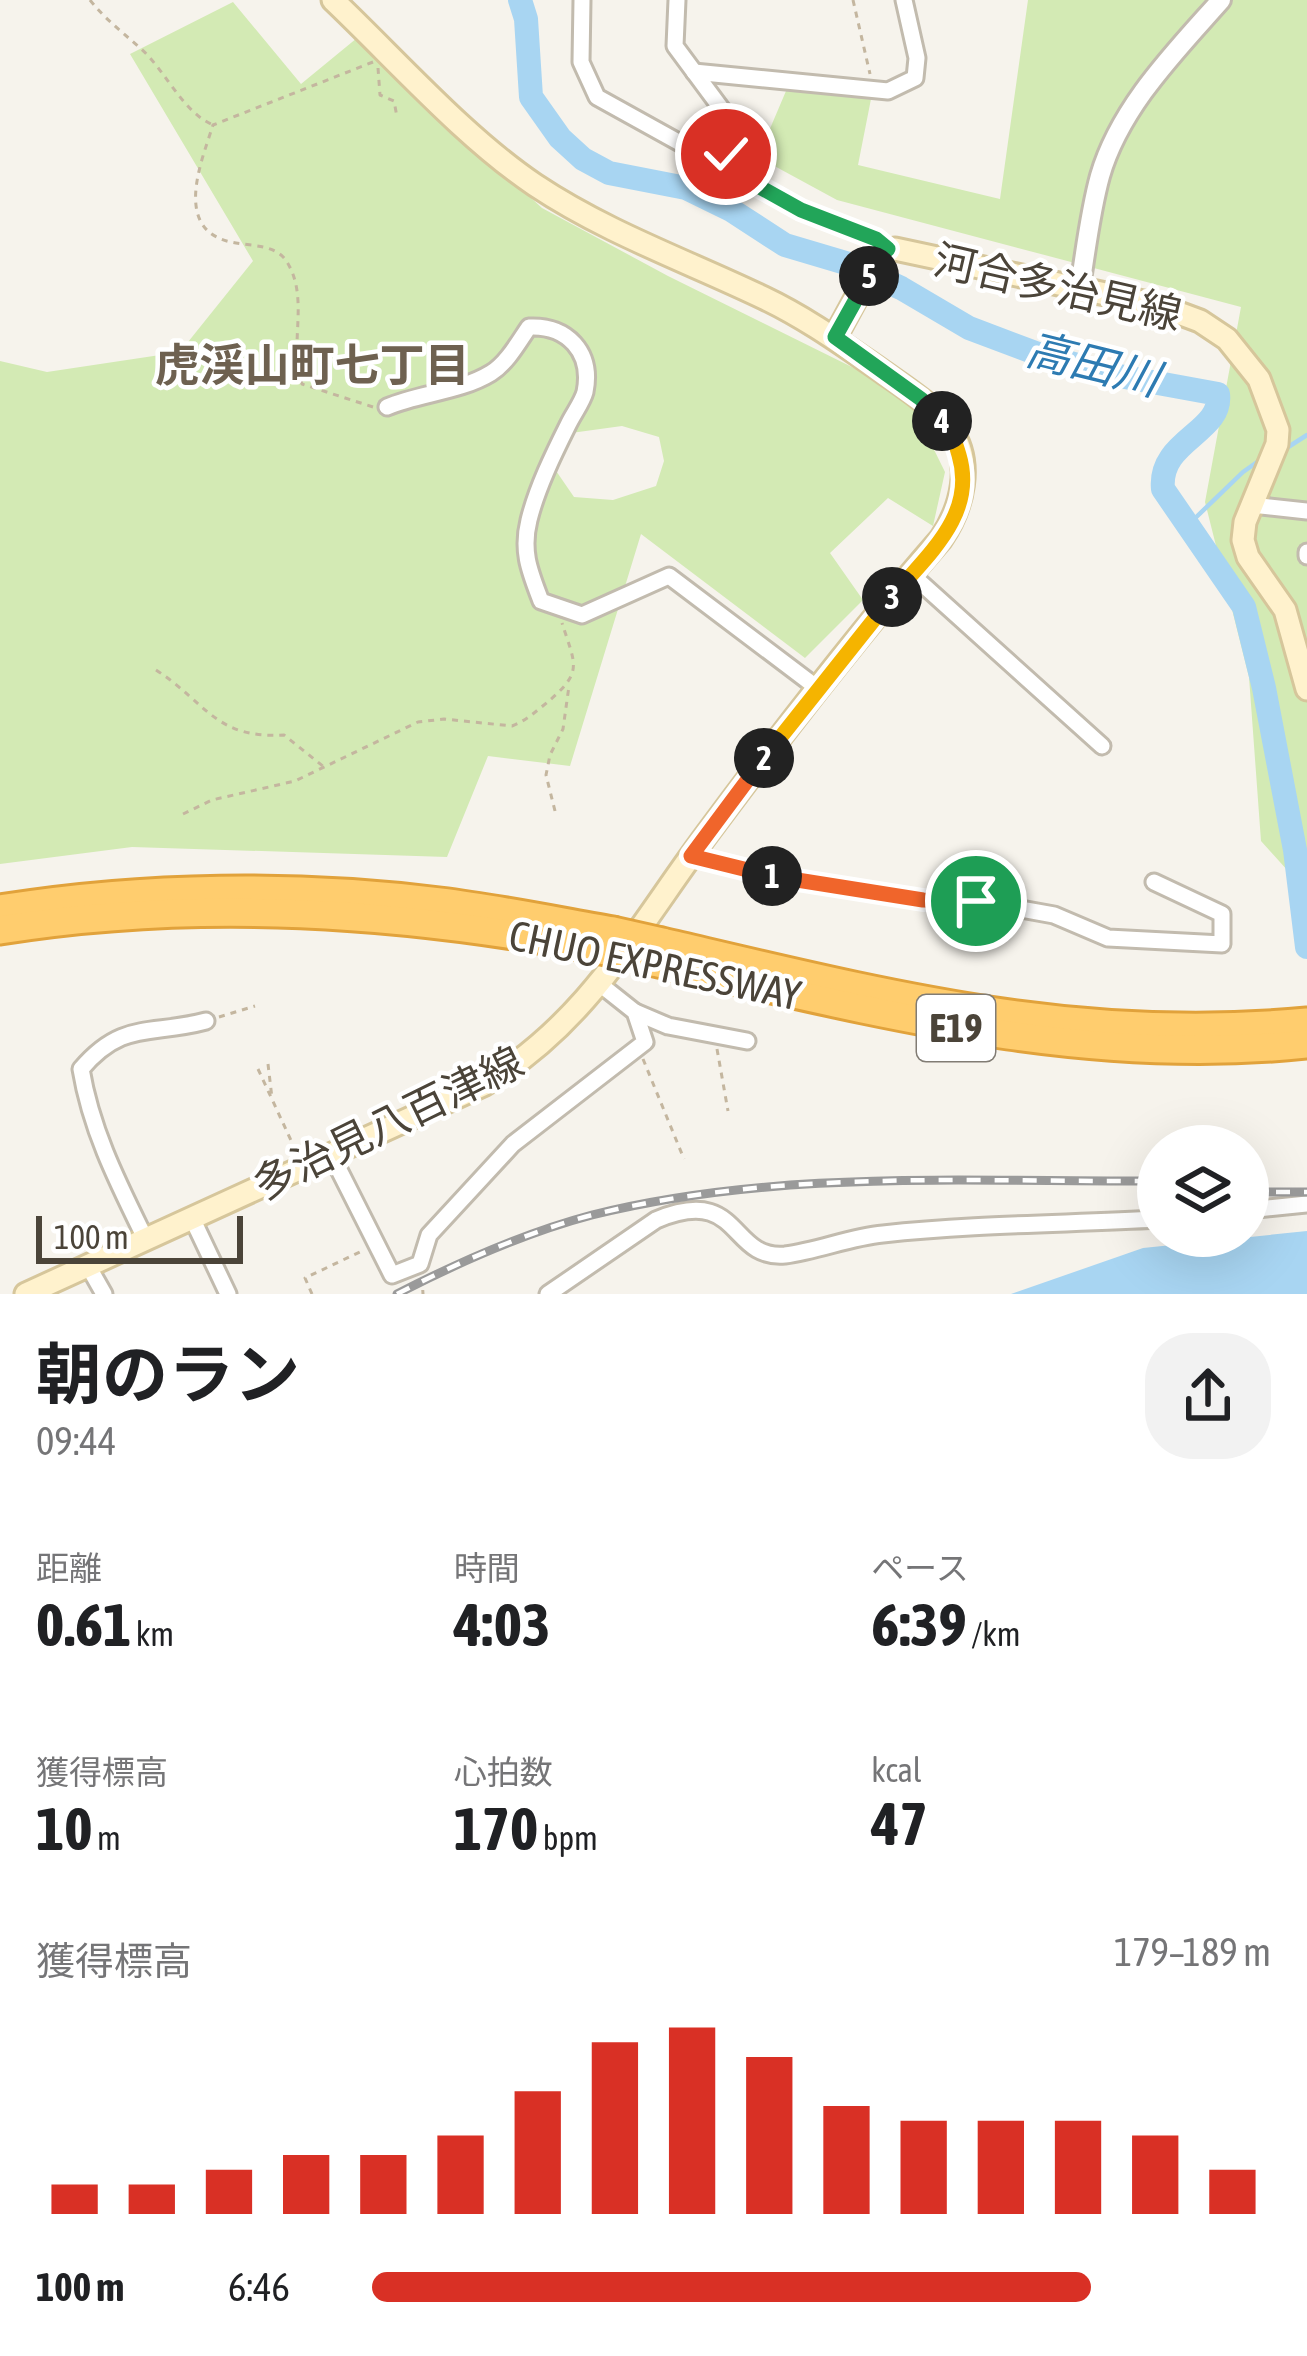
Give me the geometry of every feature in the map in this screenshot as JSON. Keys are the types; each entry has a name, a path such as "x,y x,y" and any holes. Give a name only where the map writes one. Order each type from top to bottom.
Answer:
{"highway":[{"name":"CHUO EXPRESSWAY","path":"0,906 206,892 383,896 607,940 994,1035 1107,1048 1256,1038 1307,1044"},
{"name":"CHUO EXPRESSWAY","path":"0,930 143,915 292,912 607,940"},
{"name":"CHUO EXPRESSWAY","path":"1256,1038 1307,1022"}],"main road":[{"name":"多治見八百津線","path":"26,1294 483,1085 549,1041 601,985 816,688 957,516 964,488 952,431 921,399 835,337 766,298 618,234 532,184 334,0"},
{"name":"河合多治見線","path":"835,337 884,253 1080,286 1157,305 1200,321 1227,339 1270,403 1278,430 1243,540 1248,557 1285,610 1307,689"}],"street":[{"path":"582,0 580,62 597,97 801,210 876,239 884,253"},
{"path":"676,0 675,46 732,123"},
{"path":"694,72 888,91 915,79 916,58 904,0"},
{"path":"1080,286 1100,175 1113,142 1140,97 1221,0"},
{"path":"387,407 493,372 529,327 550,326 580,349 587,368 584,395 529,522 524,556 541,602 582,615 669,576 816,688"},
{"path":"1252,505 1307,511"},
{"path":"911,574 1102,746"},
{"path":"691,856 763,875 1034,912 1108,938 1222,944 1222,914 1154,882"},
{"path":"601,985 634,1012 668,1026 747,1041"},
{"path":"331,1154 392,1275 420,1264 428,1235 513,1144 645,1042 634,1012"},
{"path":"145,1238 106,1160 86,1102 81,1069 101,1046 140,1030 206,1022"},
{"path":"1269,1208 1307,1204"},
{"path":"548,1294 673,1213 712,1210 759,1250 780,1256 880,1234 1137,1220"},
{"path":"192,1218 228,1294"},
{"path":"86,1264 104,1294"}],"path":[{"path":"90,0 165,75 198,118 213,124 377,60 380,95 397,106 397,117"},
{"path":"853,0 873,90"},
{"path":"724,167 734,138 732,123"},
{"path":"213,124 196,178 195,207 221,239 277,252 288,263 298,298 296,369 302,384 367,407 387,407"},
{"path":"555,811 546,775 563,729 576,665 562,624 568,610"},
{"path":"156,670 181,686 199,709 252,737 284,735 326,768"},
{"path":"183,814 212,800 296,781 418,722 444,719 512,726 569,684"},
{"path":"206,1022 255,1006"},
{"path":"715,1035 728,1111"},
{"path":"638,1046 684,1159"},
{"path":"268,1064 272,1101"},
{"path":"258,1069 304,1167"},
{"path":"312,1294 304,1278 376,1245"}],"green space":[{"path":"1028,0 1307,0 1307,892 1261,841 1249,677 1205,502 1241,307 837,200 758,157 786,91 871,99 858,165 1000,199"},
{"path":"233,2 301,84 357,38 542,208 860,371 912,405 945,472 933,526 888,498 830,553 863,600 805,658 641,534 570,766 488,756 447,857 132,847 0,864 0,361 47,372 180,352 253,261 130,54","holes":["622,426 659,437 664,461 656,486 613,500 574,497 552,465 571,433"]}],"water":[{"path":"1307,1231 1307,1294 1011,1294 1137,1250 1137,1257 1269,1257 1269,1235"}],"waterway":[{"name":"高田川","path":"520,0 526,19 531,97 560,138 583,159 609,173 686,188 785,245 849,264 969,328 1038,354 1114,375 1218,394 1211,418 1170,459 1163,489 1244,607 1295,850 1307,947"},
{"path":"1282,451 1307,435"},
{"path":"1187,526 1260,460"}],"railway":[{"path":"397,1294 542,1230 661,1200 732,1190 874,1181 1137,1181"},
{"path":"1269,1192 1307,1192"}],"district":[{"name":"虎渓山町七丁目","path":"312,365"}],"route":[{"path":"726,154 724,167 801,210 876,239 888,249 879,256 835,337 921,399 952,431 964,488 957,516 941,539 816,688 691,856 763,875 923,900 976,901"}]}
